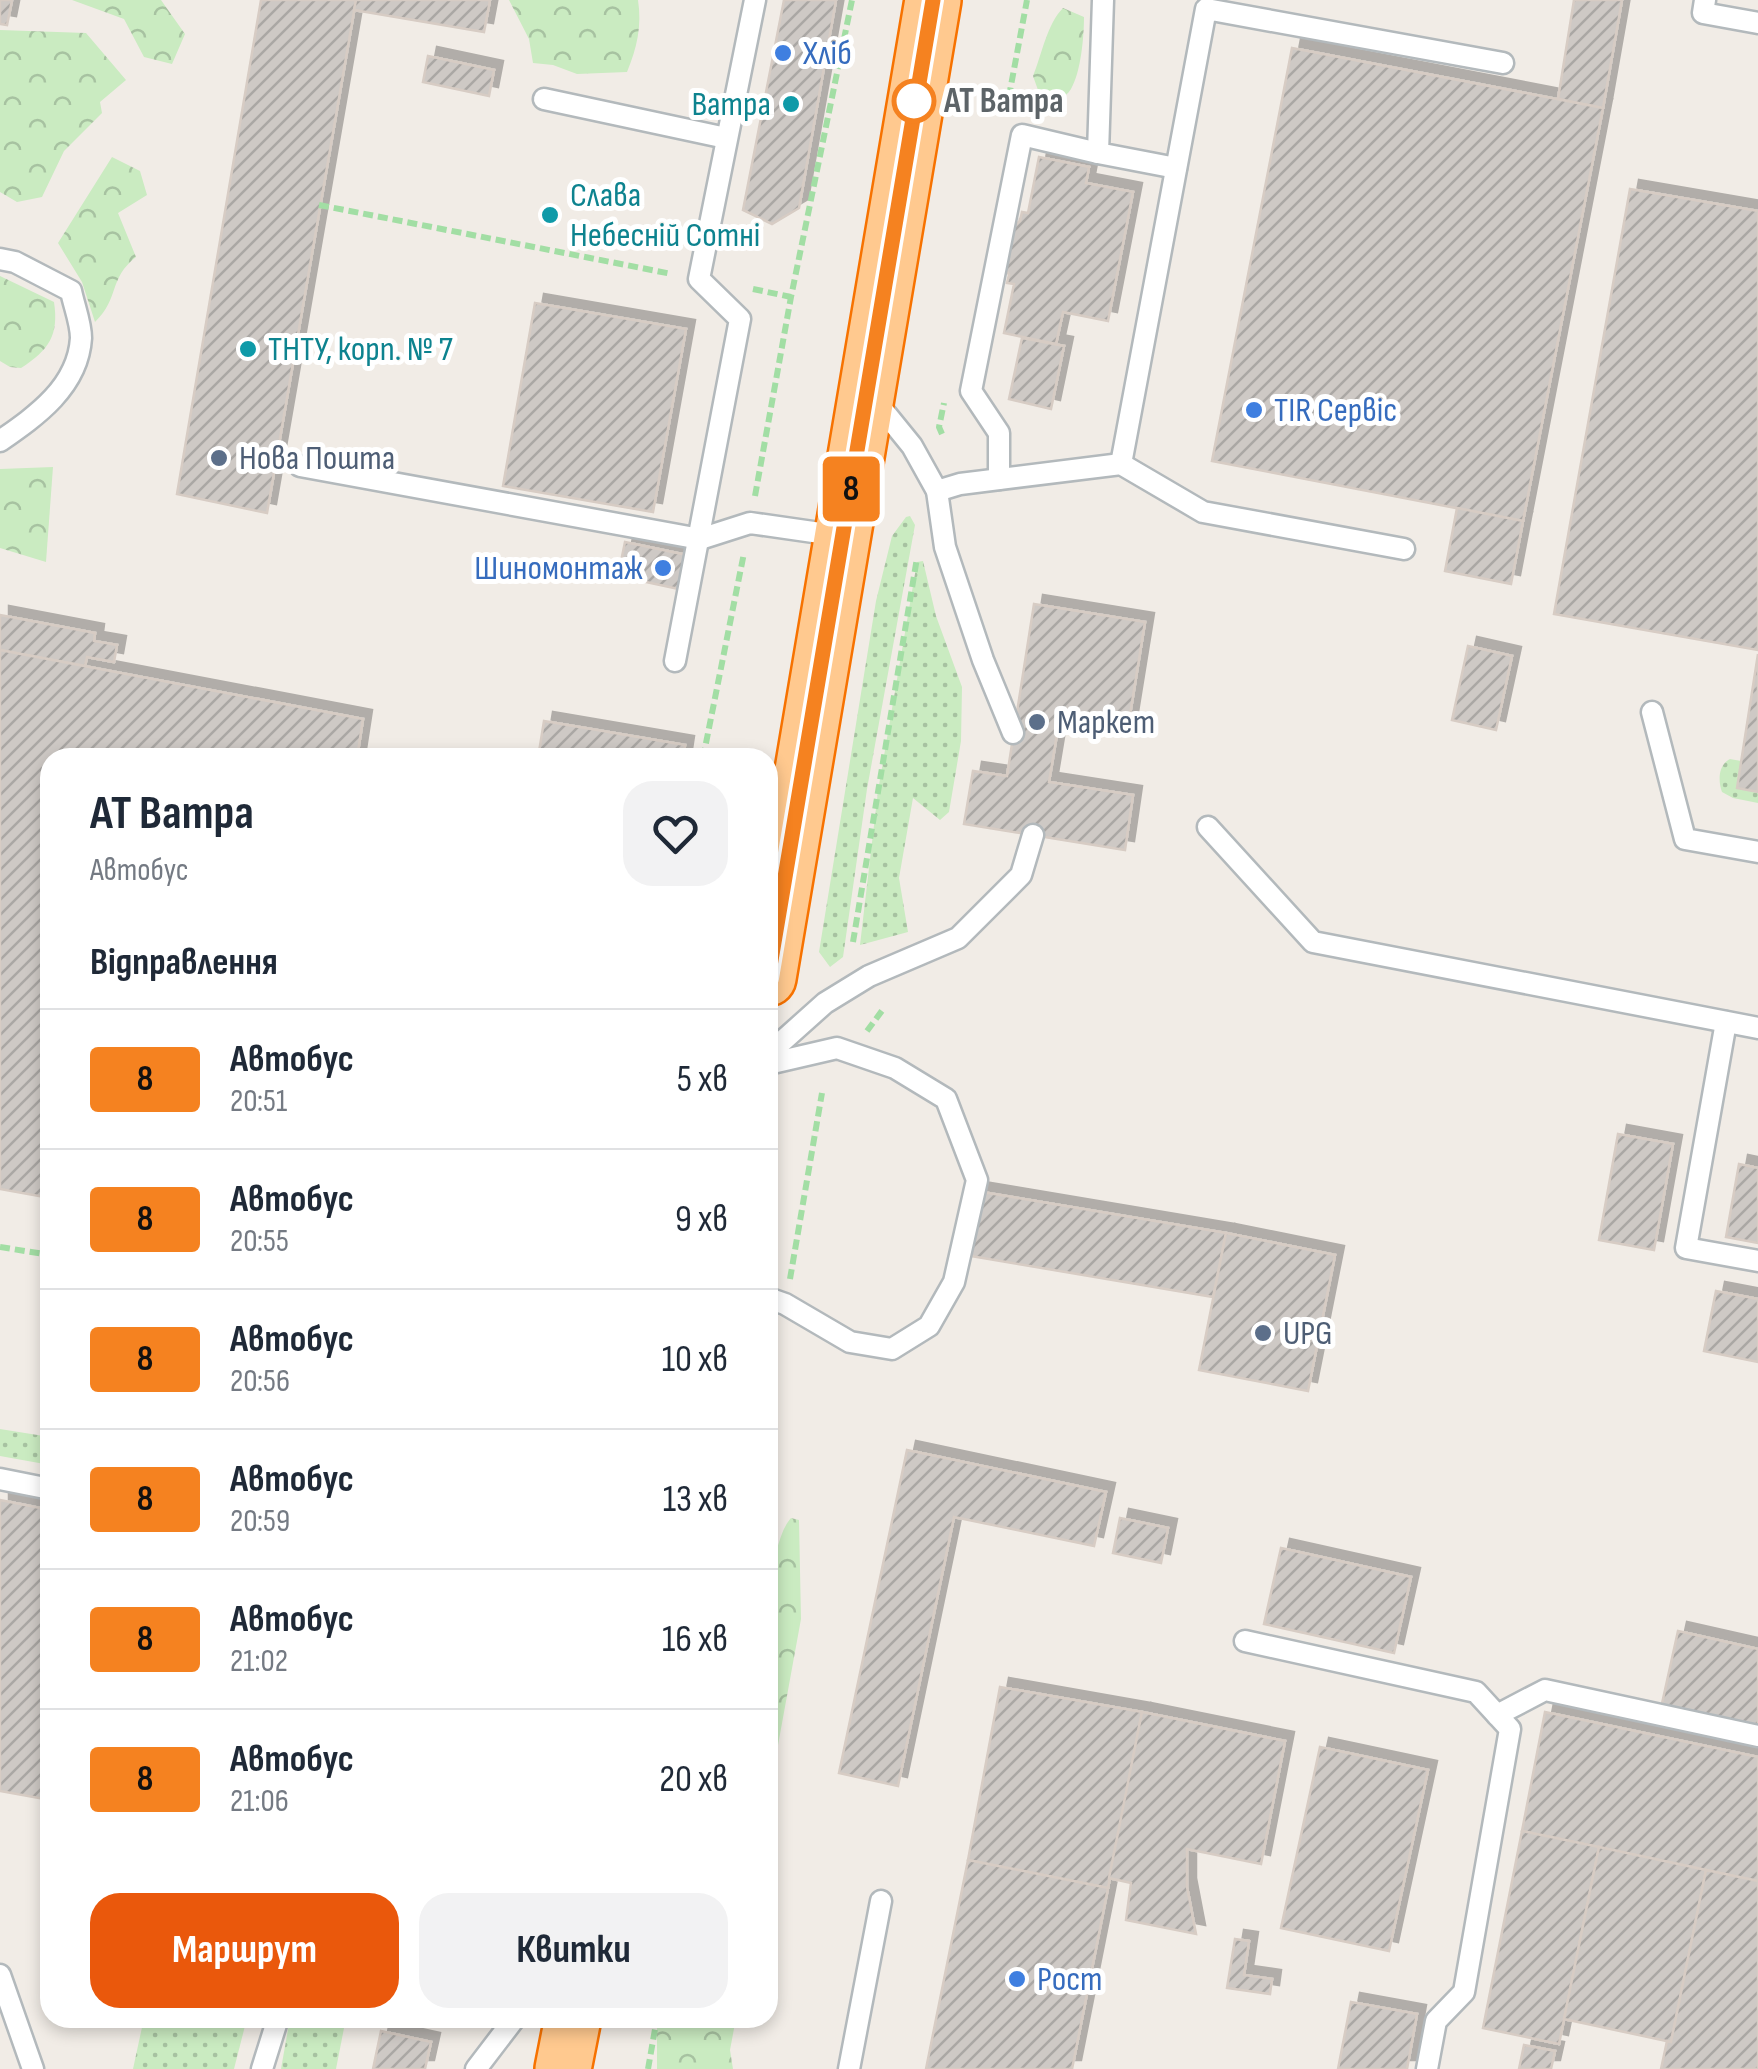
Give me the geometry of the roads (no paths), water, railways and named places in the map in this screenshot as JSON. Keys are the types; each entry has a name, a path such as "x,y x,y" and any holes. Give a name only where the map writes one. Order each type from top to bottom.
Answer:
{"highway":[{"path":"778,859 843,536 933,0"},
{"path":"563,2069 572,2028"}],"lane":[{"path":"676,661 740,319 699,279 754,0"},
{"path":"1098,154 1103,0"},
{"path":"1705,0 1703,12 1758,22"},
{"path":"1121,464 1206,9 1504,63"},
{"path":"544,99 726,138"},
{"path":"999,479 999,433 971,391 1022,135 1176,168"},
{"path":"0,258 71,291 81,336 76,361 50,406 0,440"},
{"path":"868,393 912,446 937,491 945,547 982,660 1014,733"},
{"path":"937,491 1121,464 1203,512 1404,550"},
{"path":"300,466 700,539 750,523 843,536"},
{"path":"1652,712 1684,839 1758,852"},
{"path":"1208,827 1313,942 1758,1028"},
{"path":"778,1045 825,1003 869,976 958,938 1021,875 1033,835"},
{"path":"1726,1022 1686,1248 1758,1260"},
{"path":"778,1062 837,1048 895,1068 946,1099 977,1180 954,1282 929,1326 892,1349 850,1342 778,1302"},
{"path":"0,1479 40,1487"},
{"path":"1246,1641 1476,1692 1510,1729 1464,1992 1436,2021 1427,2069"},
{"path":"1497,1715 1545,1690 1758,1736"},
{"path":"849,2069 881,1900"},
{"path":"0,1975 33,2069"},
{"path":"262,2069 275,2028"},
{"path":"476,2069 507,2028"}],"place":[{"name":"Хліб","path":"783,53"},
{"name":"АТ Ватра","path":"914,101"},
{"name":"Ватра","path":"791,104"},
{"name":"Слава Небесній Сотні","path":"550,215"},
{"name":"ТНТУ, корп. № 7","path":"248,349"},
{"name":"TIR Сервіс","path":"1254,410"},
{"name":"Нова Пошта","path":"219,458"},
{"name":"Шиномонтаж","path":"663,568"},
{"name":"Маркет","path":"1037,722"},
{"name":"UPG","path":"1263,1333"},
{"name":"Рост","path":"1017,1979"}]}
